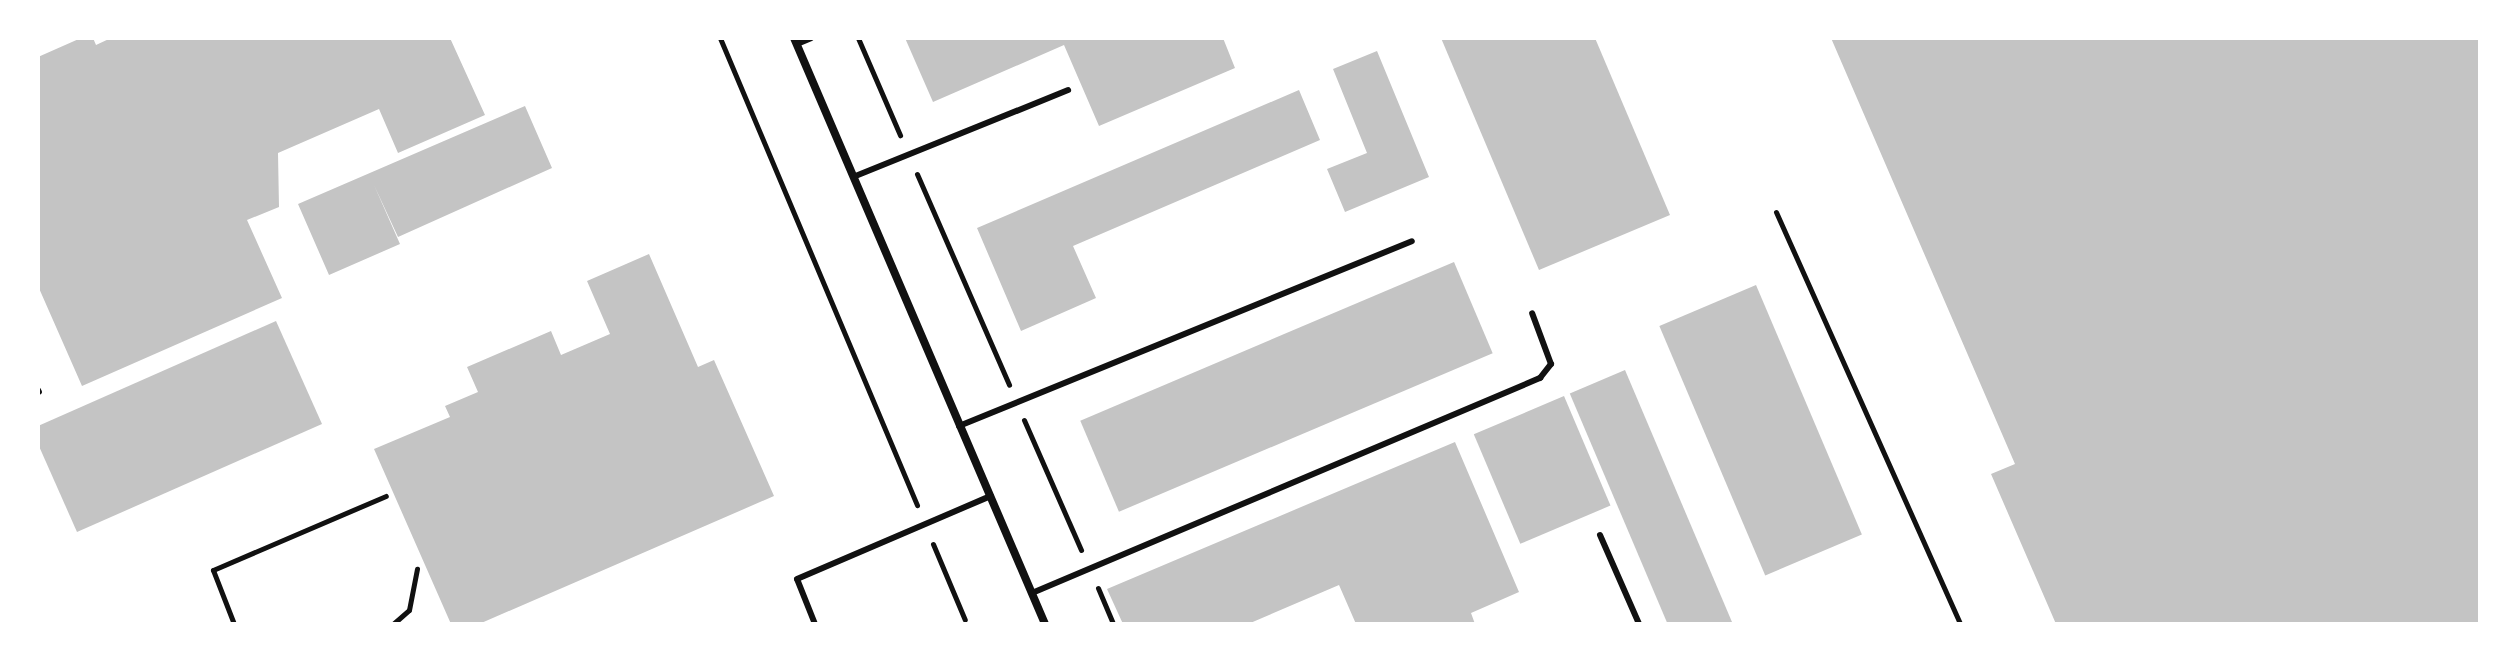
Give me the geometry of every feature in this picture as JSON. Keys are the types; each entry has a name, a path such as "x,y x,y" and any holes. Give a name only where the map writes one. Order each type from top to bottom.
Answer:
{"street":[{"path":"795,41 1045,624"}],"lane":[{"path":"795,41 811,38"},
{"path":"853,177 1068,90"},
{"path":"959,426 1412,241"},
{"path":"1032,593 1540,378 1551,364 1532,313"},
{"path":"815,624 797,579 991,496"},
{"path":"1600,535 1639,624"}],"path":[{"path":"720,38 965,620"},
{"path":"858,38 903,141"},
{"path":"915,170 1011,390"},
{"path":"1776,212 1960,624"},
{"path":"1017,404 1088,565"},
{"path":"234,624 213,570 386,496"},
{"path":"393,624 409,610 417,569"},
{"path":"1094,580 1113,624"}],"building":[{"path":"81,38 93,38 96,45 111,38 450,38 485,115 398,153 379,109 278,153 279,207 247,220 282,298 82,386 38,286 38,57"},
{"path":"905,38 1223,38 1235,68 1099,126 1064,45 933,102"},
{"path":"1441,38 1595,38 1670,215 1539,270"},
{"path":"1831,38 2480,38 2480,624 2056,624 1991,474 2015,464"},
{"path":"1377,51 1429,177 1345,212 1327,169 1367,153 1333,69"},
{"path":"1299,90 1320,140 1073,246 1096,298 1021,331 977,228"},
{"path":"525,106 552,168 398,237 374,185 400,244 329,275 298,204"},
{"path":"649,254 698,367 714,360 774,496 479,624 451,624 374,449 450,417 445,406 478,392 467,367 551,331 561,355 610,334 587,281"},
{"path":"1454,262 1493,353 1119,512 1080,421"},
{"path":"1756,285 1862,534 1765,575 1659,326"},
{"path":"276,321 322,424 77,532 38,444 38,426"},
{"path":"1625,370 1733,624 1668,624 1570,393"},
{"path":"1564,396 1610,506 1520,544 1474,434"},
{"path":"1455,442 1519,592 1471,613 1475,624 1356,624 1339,585 1248,624 1123,624 1107,589"}]}
